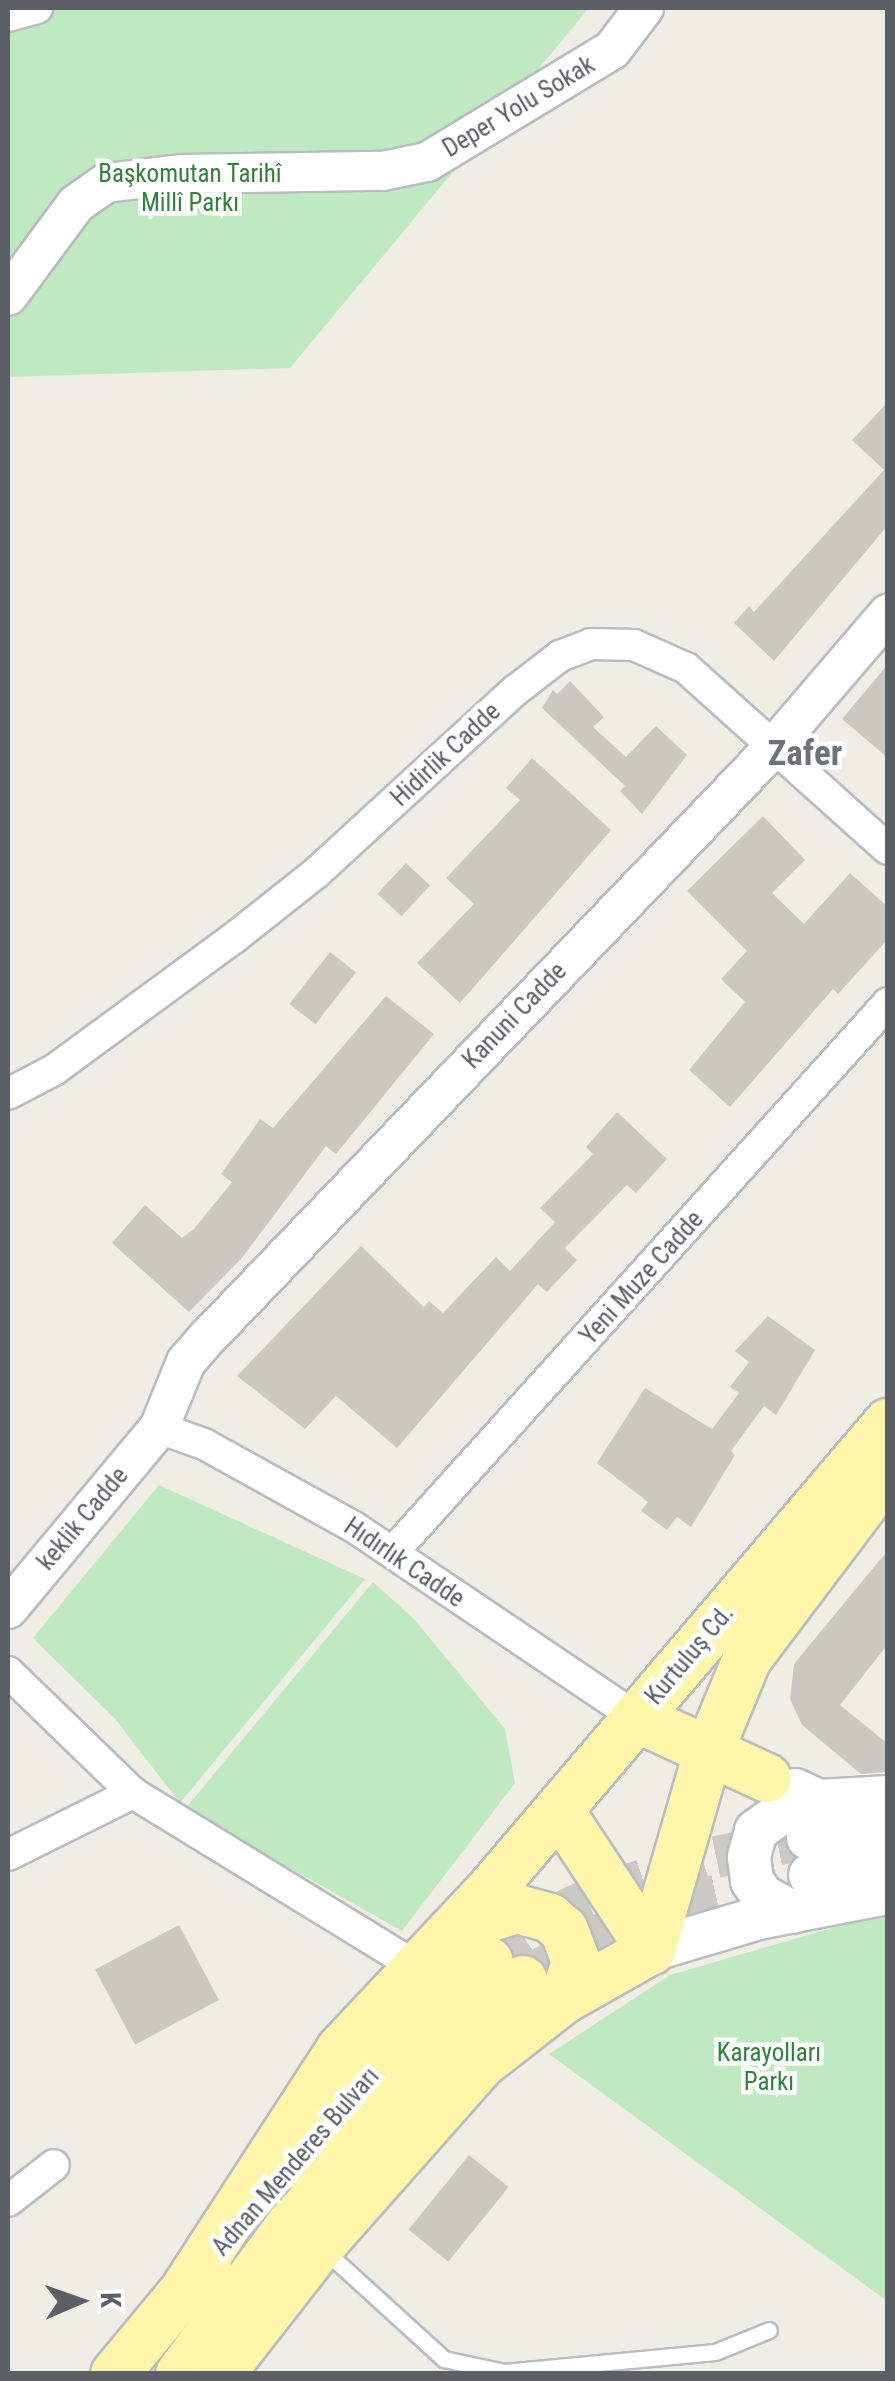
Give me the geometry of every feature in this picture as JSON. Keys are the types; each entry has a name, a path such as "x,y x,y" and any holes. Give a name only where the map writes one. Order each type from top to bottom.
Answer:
{"main road":[{"name":"Kurtuluş Cd.","path":"187,2286 340,2050 492,1888 888,1423"},
{"name":"Kurtuluş Cd.","path":"651,1950 707,1756 747,1660 888,1472"},
{"path":"747,1660 752,1728 767,1778 807,1856 888,1892"},
{"path":"636,1718 707,1756 767,1778"},
{"path":"525,1980 651,1950 807,1856 888,1797"},
{"path":"559,1810 651,1950"},
{"path":"807,1856 888,1823"},
{"path":"807,1856 888,1862"},
{"path":"220,2374 320,2246 482,2063 525,1980 576,1962 564,1930 550,1918 517,1909 454,1928"},
{"name":"Adnan Menderes Bulvarı","path":"115,2374 397,2047 525,1980"},
{"name":"Adnan Menderes Bulvarı","path":"180,2374 289,2227 470,2027 525,1980"}],"street":[{"path":"8,16 37,8"},
{"name":"Deper Yolu Sokak","path":"8,296 76,204 106,183 182,174 383,171 427,162 612,50 644,8"},
{"name":"Kanuni Cadde","path":"160,1428 186,1362 229,1313 773,748 888,614"},
{"name":"Hidirlik Cadde","path":"8,1094 54,1070 275,906 560,656 591,644 634,645 686,668 888,849"},
{"name":"Yeni Muze Cadde","path":"393,1552 888,1003"},
{"name":"Hıdırlık Cadde","path":"160,1428 204,1444 393,1552 636,1718"},
{"name":"keklik Cadde","path":"8,1609 160,1428"},
{"path":"8,1672 133,1793 417,1967"},
{"path":"8,1855 133,1793"},
{"path":"8,2201 54,2166"}],"lane":[{"path":"320,2246 444,2358 504,2372 714,2352 769,2330"}],"green space":[{"name":"Başkomutan Tarihî Millî Parkı","path":"8,8 589,8 290,368 8,377"},
{"path":"159,1485 365,1579 180,1803 116,1720 33,1638"},
{"path":"373,1582 414,1619 505,1729 515,1783 402,1931 185,1809"},
{"name":"Karayolları Parkı","path":"887,1912 887,2301 549,2054 670,1975"}],"building":[{"path":"888,402 888,525 774,661 734,623 749,606 754,612 884,470 852,440"},
{"path":"888,664 888,758 842,719"},
{"path":"570,681 604,717 593,727 626,757 656,726 687,755 642,814 620,791 625,786 542,708 553,690 557,694"},
{"path":"532,758 611,830 460,1003 417,963 474,904 446,878 520,800 506,788"},
{"path":"763,816 805,860 772,893 804,924 850,873 888,907 888,939 838,994 833,989 730,1107 689,1070 745,1002 721,979 747,951 687,891"},
{"path":"406,863 430,886 401,916 377,894"},
{"path":"330,952 356,972 315,1024 289,1004"},
{"path":"386,996 434,1034 336,1154 326,1146 241,1259 189,1312 112,1243 145,1205 182,1238 194,1229 232,1182 221,1174 260,1119 273,1128"},
{"path":"617,1112 667,1159 636,1193 627,1185 565,1248 577,1260 547,1292 538,1284 397,1448 336,1396 305,1429 237,1376 361,1246 424,1307 429,1301 443,1313 496,1257 510,1271 555,1222 540,1208 593,1154 586,1147"},
{"path":"768,1316 815,1350 776,1415 764,1406 731,1451 735,1455 691,1527 677,1517 667,1530 641,1511 648,1502 597,1463 645,1388 712,1429 739,1393 730,1387 749,1362 735,1351"},
{"path":"888,1550 888,1644 840,1705 888,1744 885,1772 861,1774 802,1725 790,1699 794,1664"},
{"path":"179,1925 219,2000 135,2045 95,1970"},
{"path":"469,2155 509,2187 448,2262 409,2230"}],"tunnel":[{"path":"489,1961 549,1918 603,1893 716,1857 808,1838"},
{"path":"523,1980 592,1938 675,1905 810,1875"}],"district":[{"name":"Zafer","path":"805,754"}]}
